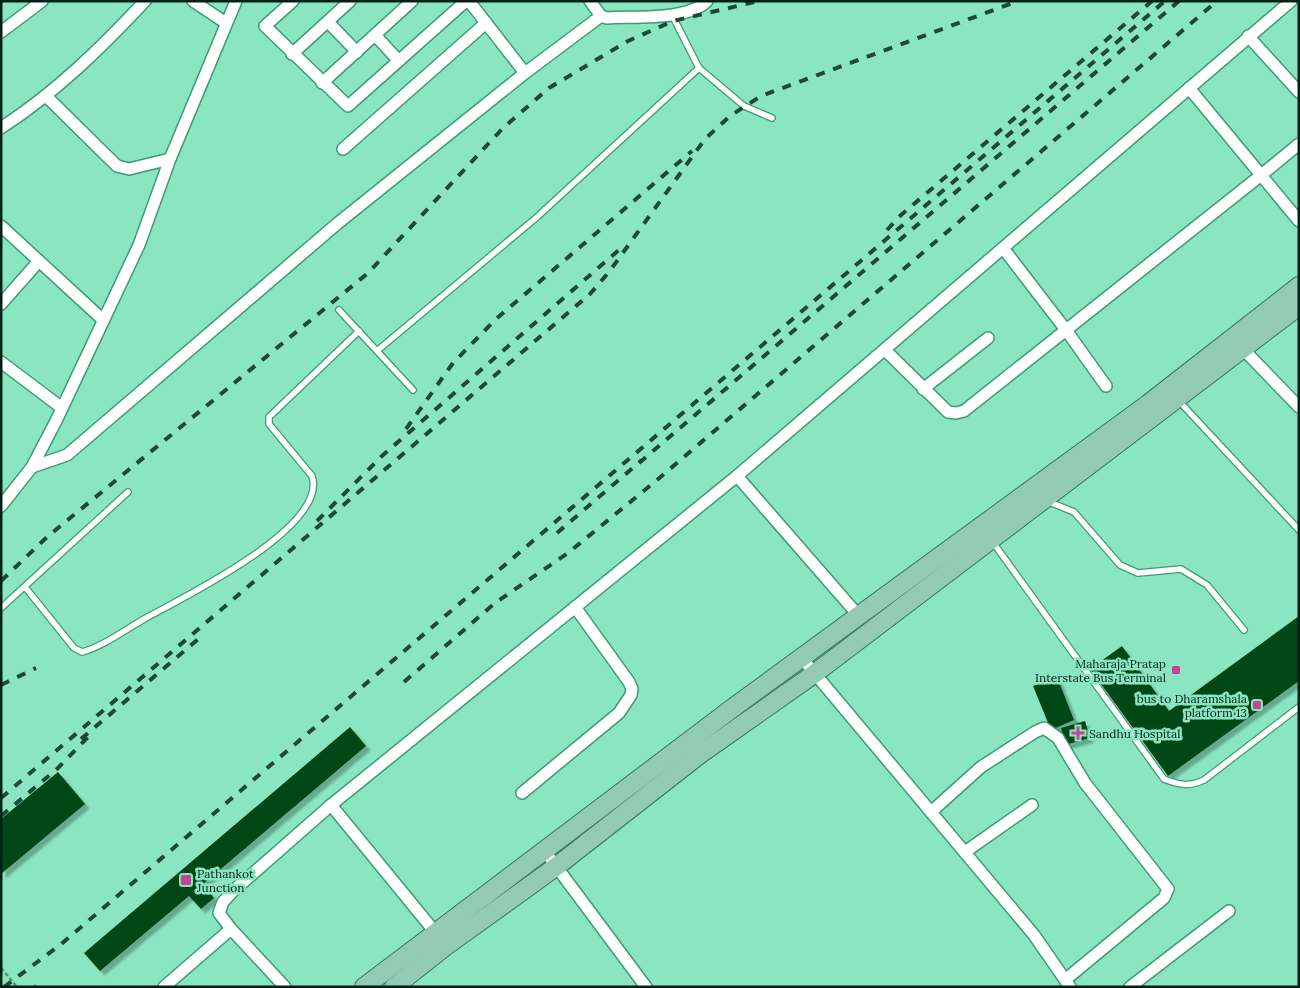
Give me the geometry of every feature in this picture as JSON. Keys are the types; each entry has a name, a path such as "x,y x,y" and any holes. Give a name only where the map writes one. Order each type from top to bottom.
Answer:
{"main road":[{"path":"1173,394 1299,286"},
{"path":"364,987 557,866 699,755 814,674 986,532 1173,394 1243,349 1299,306"},
{"path":"394,987 440,939 544,850 858,615 986,532"}],"street":[{"path":"1,32 42,1"},
{"path":"1,128 47,97 107,42 145,1"},
{"path":"194,1 226,23"},
{"path":"1,506 32,467 62,408 102,319 139,244 170,159 236,1"},
{"path":"293,1 265,26 348,106 398,60 453,5 468,1 525,73"},
{"path":"292,54 350,1"},
{"path":"322,83 412,1"},
{"path":"590,1 601,16 607,18 672,15 697,10 707,2"},
{"path":"285,987 230,929 220,912 223,902 331,805 737,476 886,351 1248,36 1291,1"},
{"path":"32,467 67,455 338,223 525,73 601,16"},
{"path":"328,22 356,52"},
{"path":"343,149 486,23"},
{"path":"375,35 398,60"},
{"path":"1248,36 1299,92"},
{"path":"1189,88 1260,176 1299,220"},
{"path":"47,97 117,166 129,169 170,159"},
{"path":"886,351 948,412 964,411 1299,144"},
{"path":"1,226 102,319"},
{"path":"1003,248 1106,386"},
{"path":"1,304 39,262"},
{"path":"923,389 988,338"},
{"path":"1243,349 1299,407"},
{"path":"1,362 62,408"},
{"path":"737,476 858,615"},
{"path":"522,792 619,712 631,695 632,689 629,682 575,607"},
{"path":"801,657 1034,936 1069,985 1164,898 1168,889 1085,783 1058,738 1044,728 1034,732 981,767 931,812"},
{"path":"965,852 1032,804"},
{"path":"331,805 440,939"},
{"path":"544,850 646,987"},
{"path":"1130,987 1229,911"},
{"path":"164,987 230,929"}],"lane":[{"path":"672,15 699,68 744,106 772,118"},
{"path":"378,350 537,218 699,68"},
{"path":"339,310 413,390"},
{"path":"25,587 74,648 82,652 224,576 278,538 305,508 314,492 314,483 312,476 269,424 269,417 359,331"},
{"path":"1173,394 1299,530"},
{"path":"1,608 128,492"},
{"path":"1037,494 1074,512 1120,565 1138,573 1181,570 1207,585 1244,630"},
{"path":"986,532 1164,779 1178,785 1192,785 1204,780 1299,707"}],"path":[{"path":"1,968 17,987"}],"building":[{"path":"1299,616 1299,681 1168,776 1090,669 1122,646 1169,711"},
{"path":"1057,677 1074,720 1051,730 1033,686"},
{"path":"1085,721 1090,738 1065,745 1061,728"},
{"path":"350,727 366,746 203,884 214,898 201,909 189,896 100,971 84,953"},
{"path":"58,772 85,804 1,874 1,819"}],"railway":[{"path":"1,581 47,537 368,273 503,128 549,88 628,41 673,21 759,1"},
{"path":"1,798 590,294 609,272 705,139 730,116 761,96 1018,1"},
{"path":"887,230 901,215 1152,1"},
{"path":"4,987 60,945 1165,1"},
{"path":"639,463 1179,1"},
{"path":"404,682 495,603 568,553 657,480 1217,1"},
{"path":"406,429 453,363 496,319 692,151"},
{"path":"317,521 383,455 620,249"},
{"path":"557,533 642,460"},
{"path":"81,739 203,635"},
{"path":"1,685 36,668"},
{"path":"1,816 57,769 89,736"}],"place":[{"name":"Maharaja Pratap Interstate Bus Terminal","path":"1176,670"},
{"name":"bus to Dharamshala platform 13","path":"1257,705"},
{"name":"Sandhu Hospital","path":"1078,733"},
{"name":"Pathankot Junction","path":"186,880"}]}
